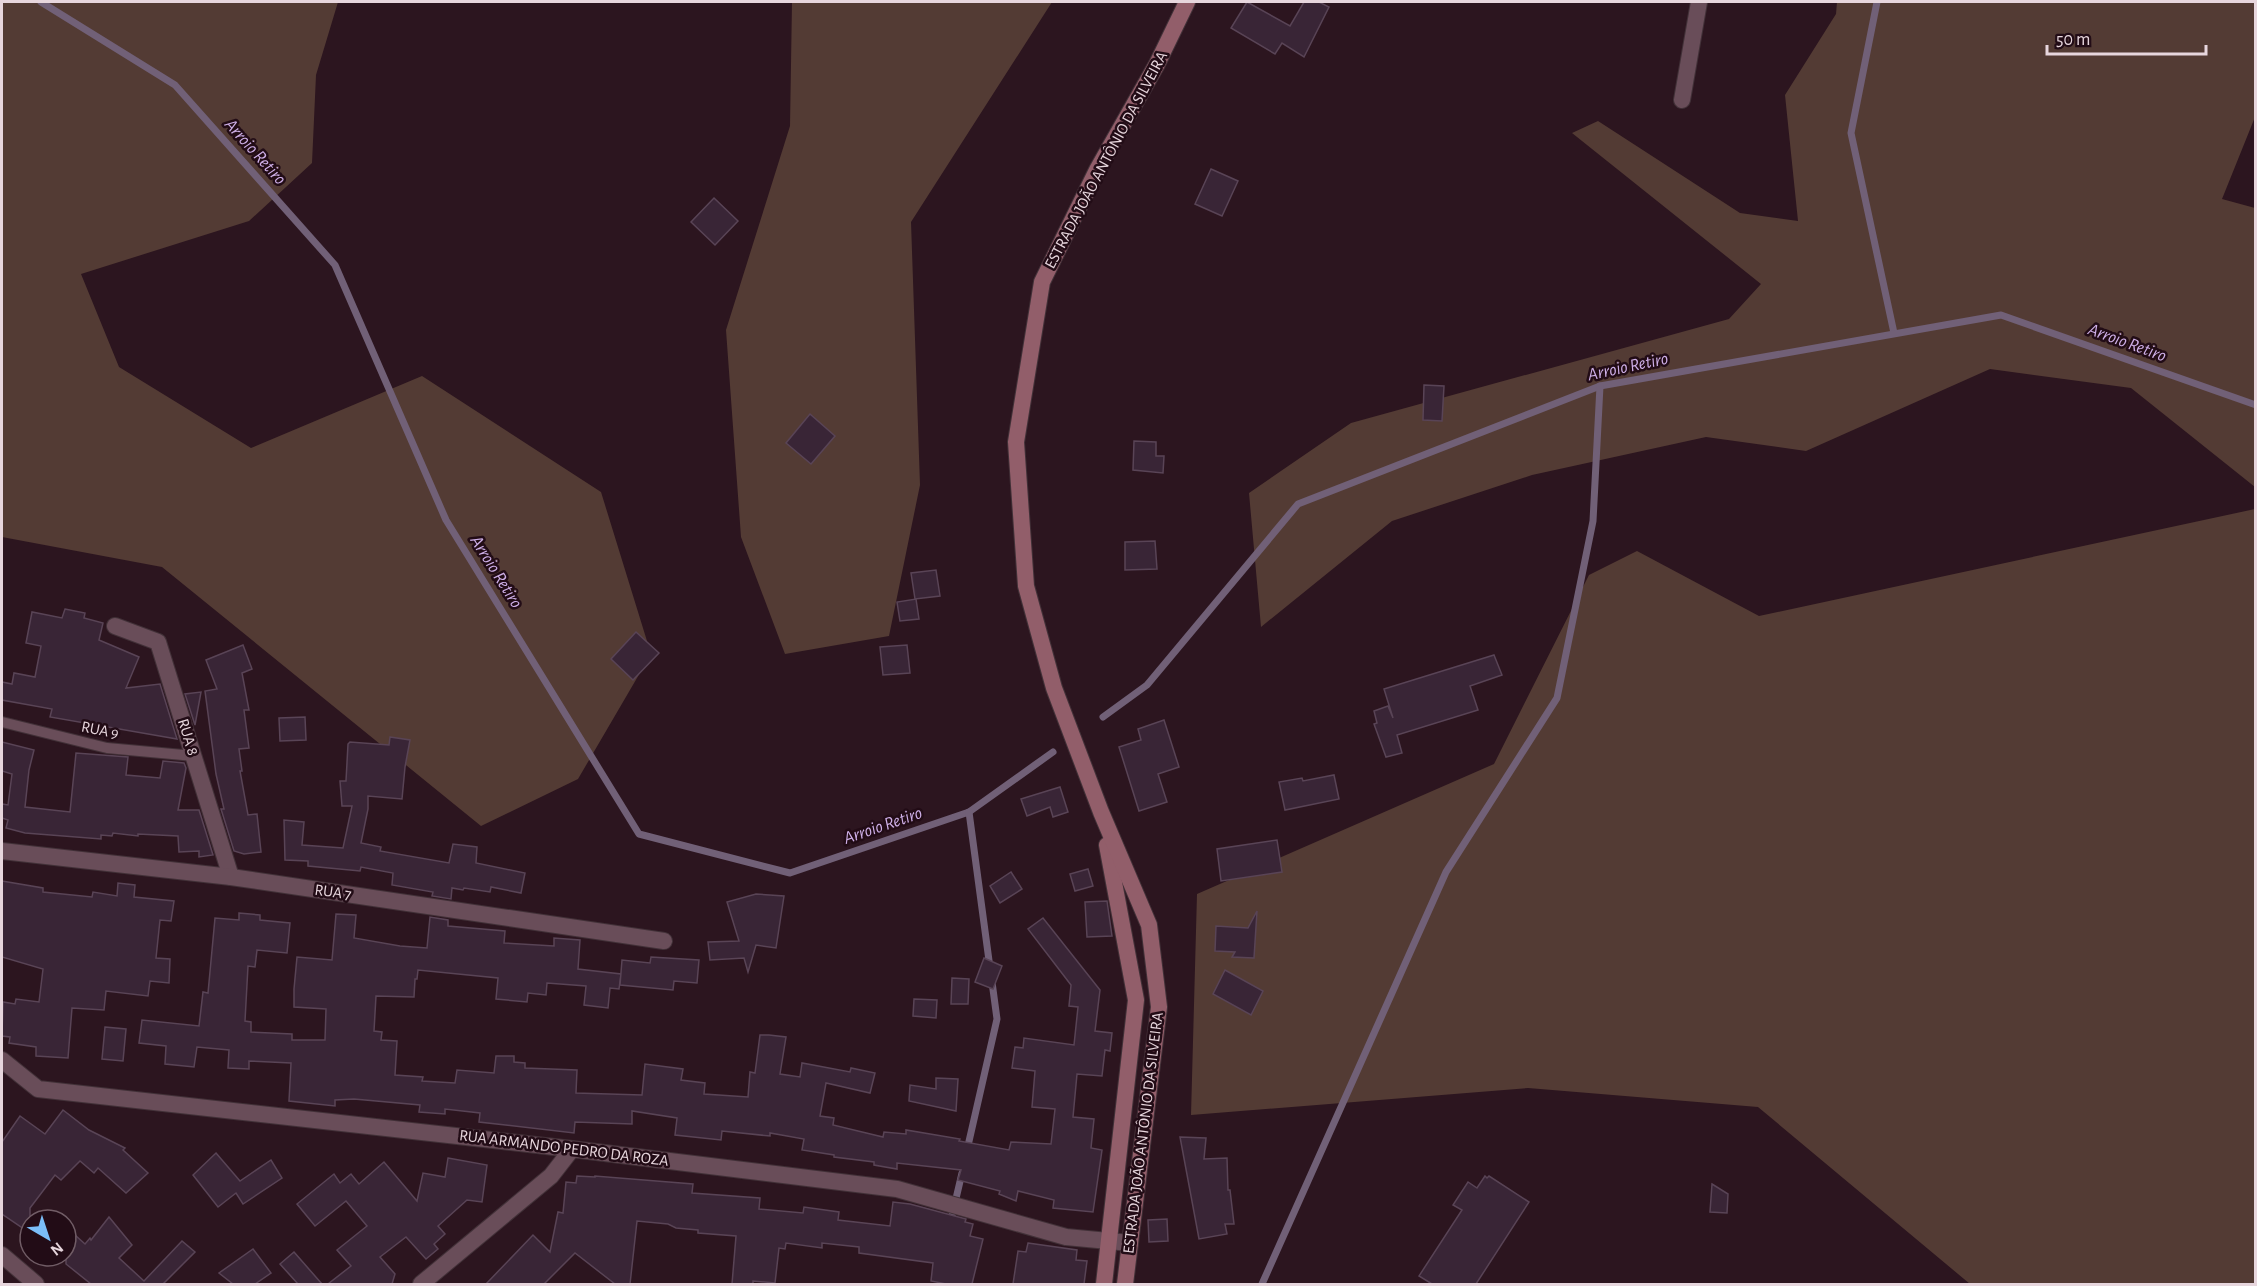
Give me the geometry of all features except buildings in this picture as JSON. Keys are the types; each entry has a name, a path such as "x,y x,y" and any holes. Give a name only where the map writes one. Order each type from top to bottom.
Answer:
{"main road":[{"name":"ESTRADA JOÃO ANTÔNIO DA SILVEIRA","path":"1125,1284 1159,1007 1149,925 1101,812 1054,688 1026,586 1016,442 1042,282 1097,170 1157,64 1186,2"},
{"name":"ESTRADA JOÃO ANTÔNIO DA SILVEIRA","path":"1101,812 1136,999 1104,1284"}],"street":[{"path":"1682,100 1699,2"},
{"name":"RUA 8","path":"115,626 158,642 231,877"},
{"name":"RUA 7","path":"2,851 231,877 664,941"},
{"name":"RUA ARMANDO PEDRO DA ROZA","path":"2,1060 38,1089 572,1149 897,1189 1066,1237 1130,1243"},
{"path":"421,1284 551,1176 572,1149"},
{"path":"2,1255 36,1284"}],"lane":[{"name":"RUA 9","path":"2,722 107,748 194,756"}],"shaded area":[{"path":"2,2 338,2 316,75 312,163 249,221 81,274 119,367 251,448 422,376 601,492 651,654 578,779 481,826 162,567 2,537"},
{"path":"792,2 1052,2 911,222 920,485 889,636 785,654 741,537 726,330 790,126"},
{"path":"1837,2 2255,2 2255,117 2222,199 2255,208 2255,487 2131,388 1990,369 1806,451 1706,437 1532,475 1392,521 1261,627 1249,493 1351,423 1729,319 1761,284 1572,133 1598,121 1740,213 1798,221 1785,95 1836,14"},
{"path":"2255,509 2255,1284 1970,1284 1758,1107 1528,1088 1191,1115 1197,894 1494,764 1589,575 1637,551 1759,616"}],"waterway":[{"name":"Arroio Retiro","path":"41,2 175,85 335,265 446,520 639,834 790,873 969,812 1053,752"},
{"path":"1877,2 1851,133 1894,333"},
{"name":"Arroio Retiro","path":"1103,717 1147,685 1298,504 1600,386 2001,315 2256,405"},
{"path":"1262,1284 1446,872 1557,698 1593,521 1600,386"},
{"path":"969,812 990,968"},
{"path":"967,1150 997,1019 992,982"},
{"path":"950,1224 962,1173"}]}
